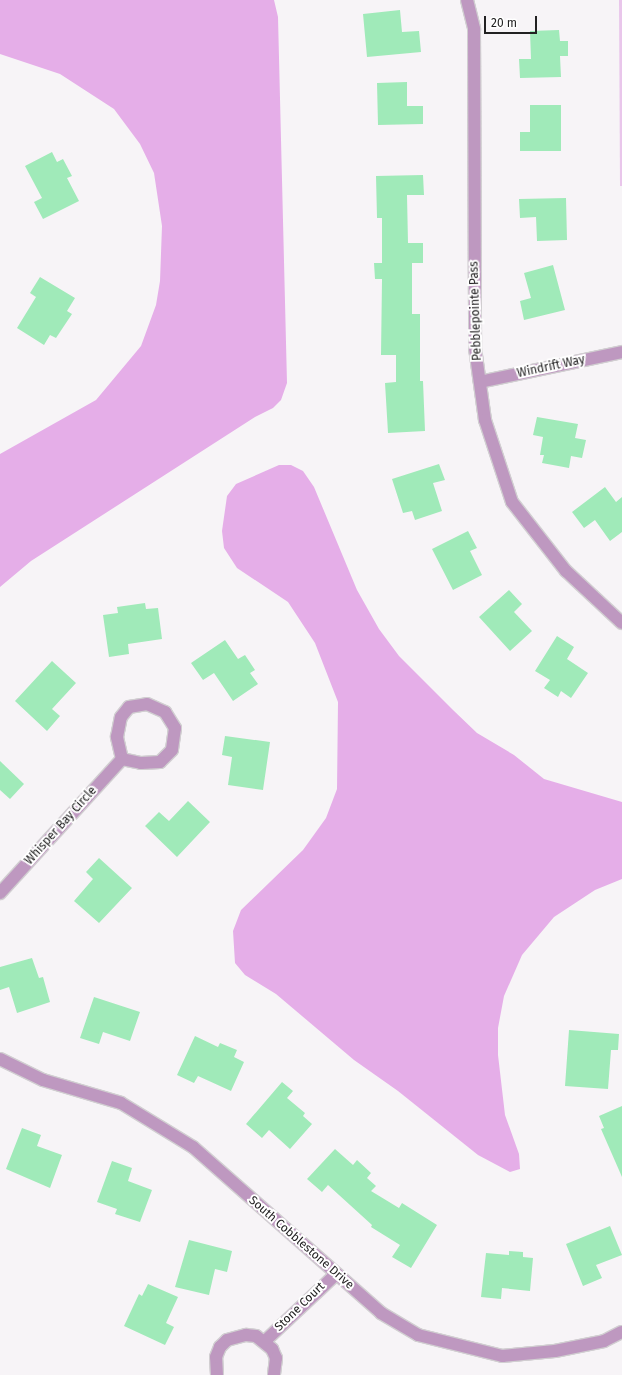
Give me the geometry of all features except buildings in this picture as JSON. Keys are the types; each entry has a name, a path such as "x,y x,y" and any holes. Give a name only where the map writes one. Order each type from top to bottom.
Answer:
{"street":[{"name":"Pebblepointe Pass","path":"467,0 474,29 475,348 485,420 512,502 566,571 622,623"},
{"name":"Windrift Way","path":"480,382 622,352"},
{"path":"147,704 165,712 175,728 172,750 160,762 141,763 122,759 116,737 121,717 129,707 147,704"},
{"name":"Whisper Bay Circle","path":"0,893 122,759"},
{"name":"South Cobblestone Drive","path":"0,1059 43,1080 121,1103 193,1147 381,1313 418,1335 502,1356 555,1351 604,1341 622,1332"},
{"name":"Stone Court","path":"265,1341 336,1274"},
{"name":"Stone Court","path":"217,1375 216,1357 227,1340 246,1334 265,1341 276,1358 274,1375"}],"shaded area":[{"path":"0,0 274,0 278,17 287,383 281,400 273,408 255,417 31,561 0,587 0,454 96,400 141,346 156,305 160,281 162,226 154,173 140,144 114,109 60,74 0,54"},
{"path":"619,0 622,0 622,186 620,186"},
{"path":"279,465 291,465 303,471 314,487 357,590 379,629 399,656 453,710 477,733 514,755 544,779 622,802 622,879 595,890 554,917 522,955 504,996 498,1028 498,1055 505,1115 519,1154 520,1169 510,1172 478,1155 398,1091 354,1060 276,994 245,975 235,963 233,931 241,910 303,850 326,818 337,789 338,702 315,643 288,602 237,568 224,548 222,531 227,496 236,484"}]}
